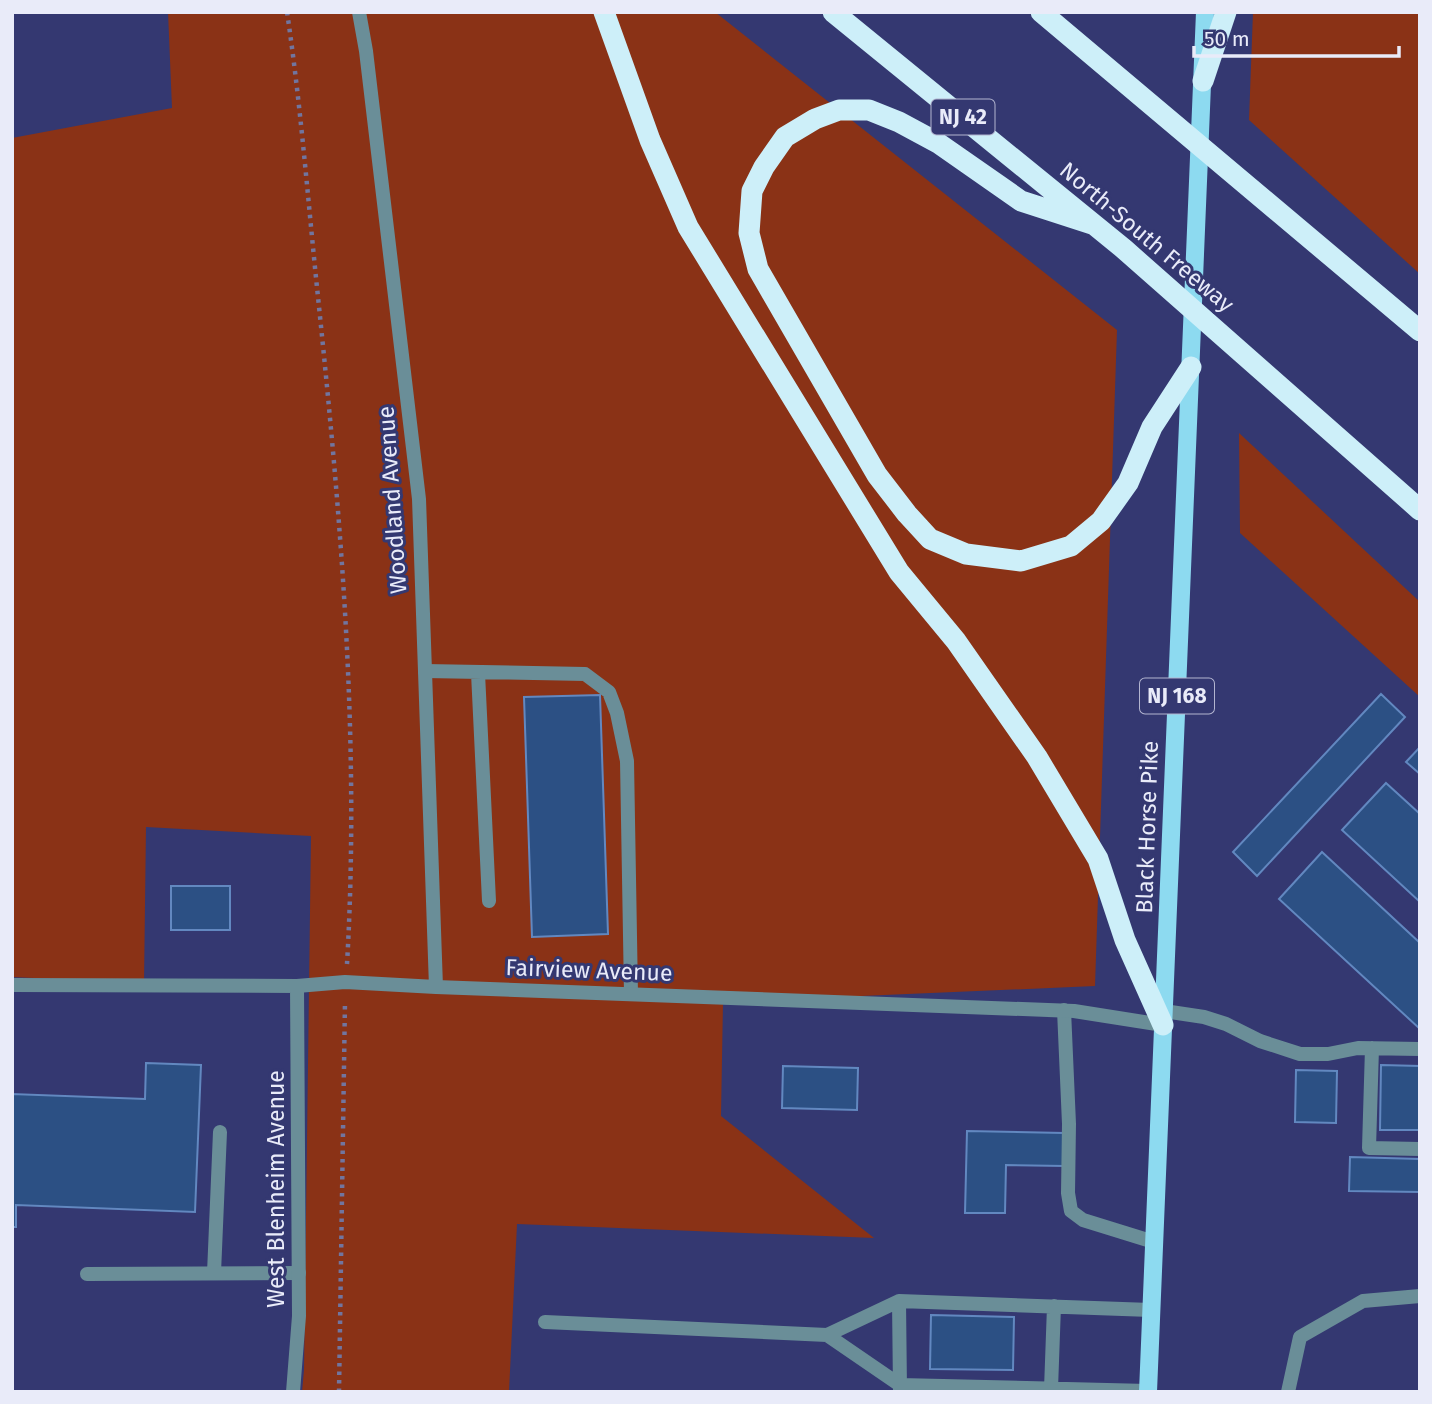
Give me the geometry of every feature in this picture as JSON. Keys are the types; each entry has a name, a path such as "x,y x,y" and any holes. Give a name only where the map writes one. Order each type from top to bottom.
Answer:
{"highway":[{"path":"604,12 650,140 688,227 899,572 956,641 1038,757 1098,859 1125,940 1163,1018"},
{"name":"North-South Freeway","path":"833,12 1124,248 1420,510"},
{"path":"1041,12 1420,331"},
{"path":"1203,81 1226,12"},
{"path":"1092,224 1021,201 938,143 899,122 869,110 839,110 785,137 764,167 752,191 749,233 758,269 877,475 930,539 966,554 1021,561 1072,546 1101,521 1128,482 1152,427 1191,367"},
{"path":"1375,293 1420,313"}],"main road":[{"name":"Black Horse Pike","path":"1148,1391 1205,12"}],"street":[{"name":"Woodland Avenue","path":"359,12 366,51 419,499 436,987"},
{"path":"425,671 585,674 609,692 617,713 628,761 631,994"},
{"path":"478,673 489,901"},
{"name":"Fairview Avenue","path":"12,985 297,986 345,982 1064,1010 1163,1018 1204,1017 1226,1024 1260,1041 1300,1054 1328,1054 1358,1048 1420,1049"},
{"name":"West Blenheim Avenue","path":"293,1392 299,1316 297,986"},
{"path":"1064,1010 1069,1124 1068,1193 1071,1210 1083,1220 1154,1242"},
{"path":"1372,1048 1369,1148 1420,1149"},
{"path":"214,1273 220,1132"},
{"path":"87,1274 299,1273"},
{"path":"1288,1392 1300,1337 1363,1300 1420,1296"},
{"path":"545,1322 827,1335 899,1301 1151,1310"},
{"path":"899,1301 900,1389"},
{"path":"1051,1389 1054,1306"},
{"path":"827,1335 900,1389 1148,1391"}],"path":[{"path":"287,12 338,490 352,758 350,903 345,982 339,1392"}],"shaded area":[{"path":"168,12 715,12 1117,330 1095,986 723,1002 721,1116 874,1238 517,1224 509,1392 302,1392 311,836 146,827 144,983 12,977 12,138 172,108"},
{"path":"1253,12 1420,12 1420,274 1249,120"},
{"path":"1239,433 1420,602 1420,697 1240,533"}],"building":[{"path":"1381,694 1405,717 1257,876 1233,852"},
{"path":"600,695 608,934 532,937 524,697"},
{"path":"1420,747 1420,774 1406,762"},
{"path":"1386,783 1420,814 1420,902 1342,830"},
{"path":"1322,852 1420,943 1420,1029 1279,899"},
{"path":"171,886 230,886 230,930 171,930"},
{"path":"146,1063 201,1065 195,1212 16,1205 16,1227 12,1227 12,1094 145,1099"},
{"path":"1381,1065 1420,1066 1420,1130 1380,1130"},
{"path":"783,1066 858,1068 857,1110 782,1108"},
{"path":"1296,1070 1337,1071 1336,1123 1295,1122"},
{"path":"967,1131 1064,1133 1064,1166 1006,1165 1005,1213 965,1213"},
{"path":"1350,1157 1420,1159 1420,1192 1349,1191"},
{"path":"931,1315 1014,1317 1013,1370 930,1369"}]}
